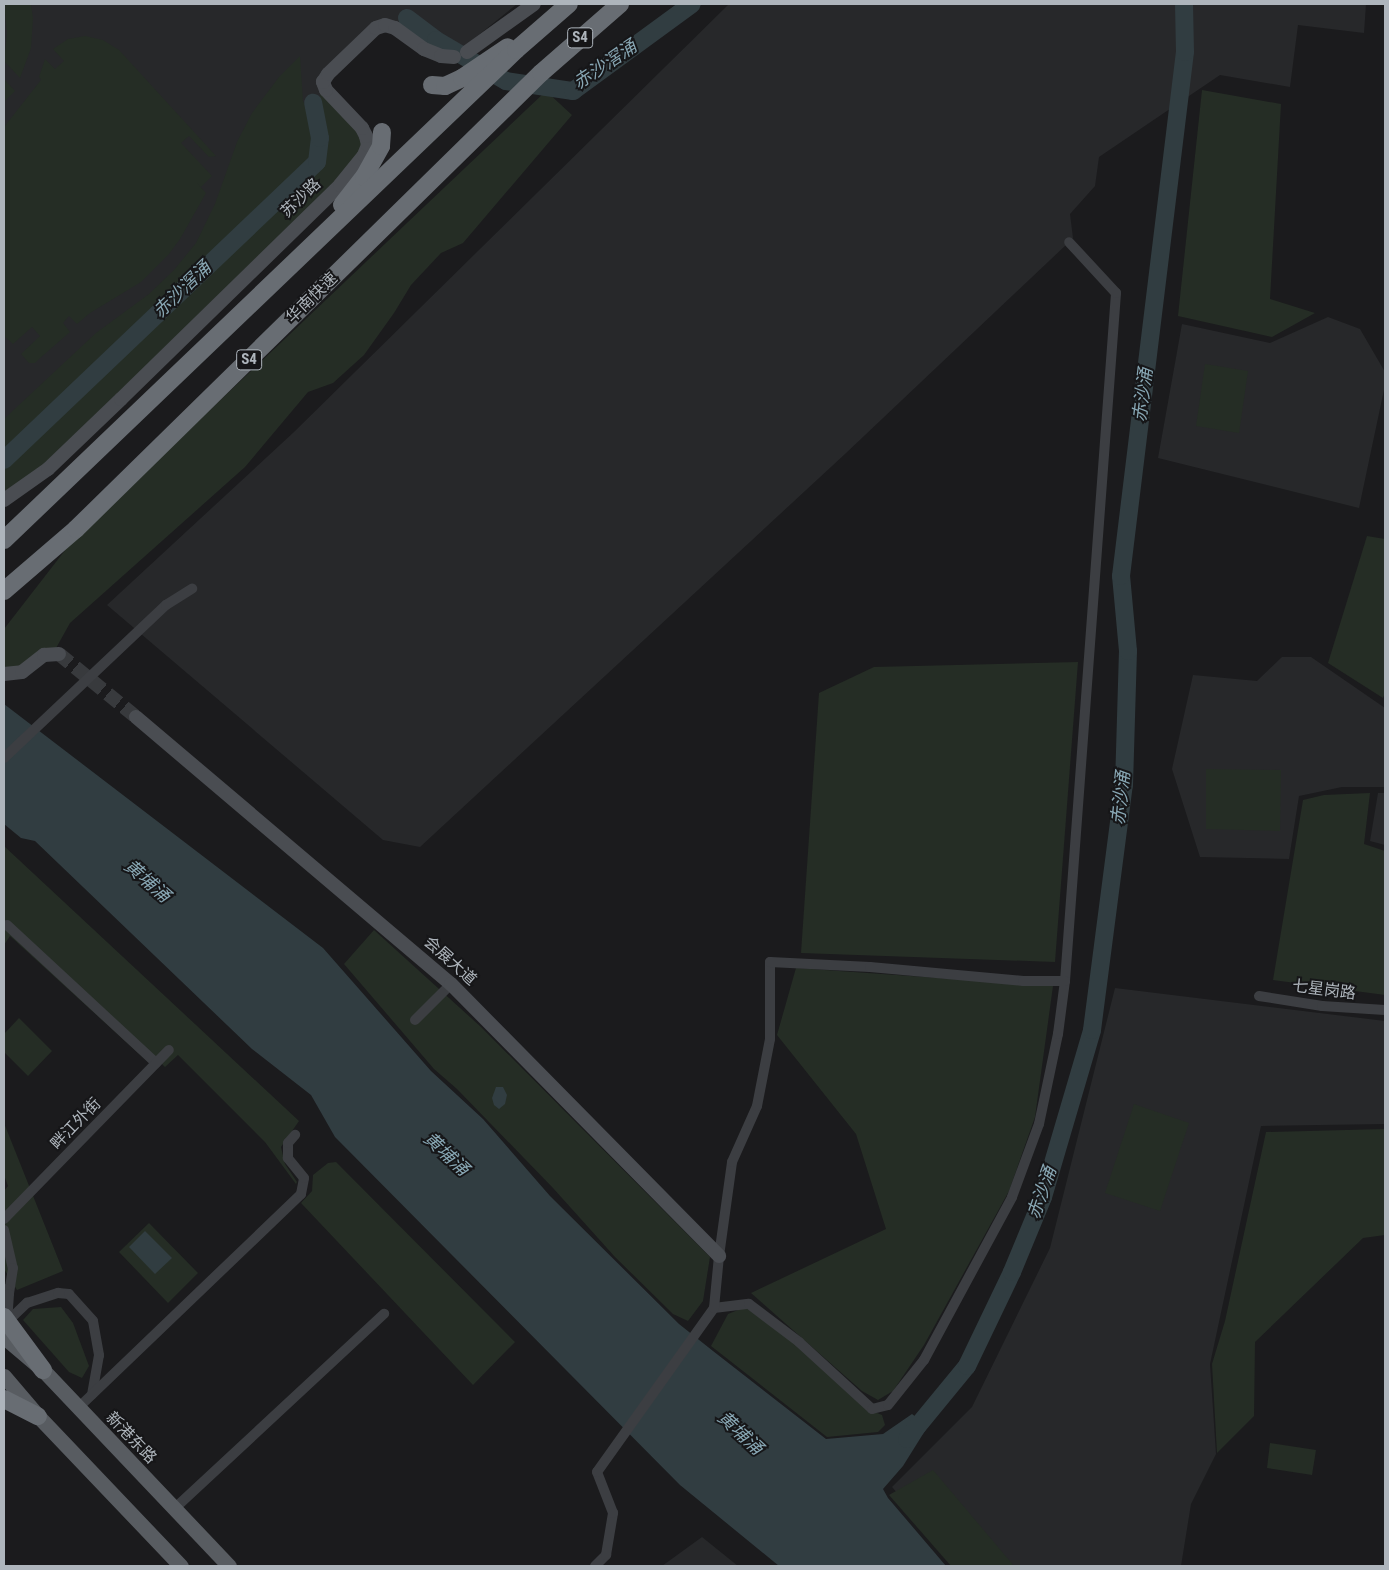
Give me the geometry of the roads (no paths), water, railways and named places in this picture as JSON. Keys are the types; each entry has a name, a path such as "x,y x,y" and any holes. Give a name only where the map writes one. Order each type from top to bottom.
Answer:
{"highway":[{"path":"438,85 462,78 513,48 564,4"},
{"name":"S4","path":"4,540 468,97 513,48 569,4"},
{"name":"华南快速","path":"4,591 76,529 541,74 620,4"},
{"path":"304,254 364,177 381,146 382,132"},
{"path":"5,1325 43,1370"},
{"path":"4,1399 38,1416"}],"main road":[{"name":"新港东路","path":"43,1370 229,1566"},
{"path":"4,1376 38,1416 181,1566"}],"street":[{"name":"苏沙路","path":"4,500 48,469 122,399 340,185 364,155 368,145 362,128 326,90 324,82 328,74 376,28 385,25 395,28 424,49 441,56 460,54 534,4"},
{"path":"714,1308 749,1304 799,1342 872,1409 888,1405 924,1360 1012,1197 1039,1124 1058,1034 1065,981 1116,293 1069,242"},
{"path":"4,758 166,605 192,588"},
{"path":"4,674 22,672 44,655 59,654"},
{"name":"会展大道","path":"136,718 451,984 719,1256"},
{"path":"7,925 156,1063"},
{"path":"595,1566 606,1555 613,1513 597,1472 714,1308 732,1162 757,1106 770,1040 770,962 870,967 1022,981 1065,981"},
{"path":"415,1020 451,984"},
{"name":"七星岗路","path":"1259,996 1322,1006 1385,1010"},
{"name":"畔江外街","path":"4,1219 169,1050"},
{"path":"78,1408 298,1193 304,1178 288,1158 288,1143 295,1135"},
{"path":"4,1230 12,1268 5,1325"},
{"path":"4,1280 9,1294"},
{"path":"5,1325 27,1304 58,1293 69,1294 92,1321 99,1355 92,1394"},
{"path":"174,1509 384,1314"}],"water":[{"name":"黄埔涌","path":"4,704 323,948 431,1071 483,1119 550,1196 679,1324 713,1351 826,1439 883,1434 912,1414 928,1426 903,1466 883,1489 888,1498 946,1566 779,1566 680,1485 335,1137 311,1095 252,1049 35,841 21,838 4,824"},
{"path":"496,1087 503,1087 507,1095 505,1104 499,1109 494,1105 492,1098"},
{"path":"145,1231 172,1258 155,1274 129,1247"}],"waterway":[{"name":"赤沙滘涌","path":"407,18 436,40 506,81 573,91 692,4"},
{"name":"赤沙涌","path":"907,1439 967,1366 1012,1272 1043,1197 1092,1030 1124,785 1128,651 1121,576 1185,52 1184,4"},
{"name":"赤沙滘涌","path":"4,460 317,162 320,138 313,103"}],"tunnel":[{"path":"59,654 136,717"}]}
